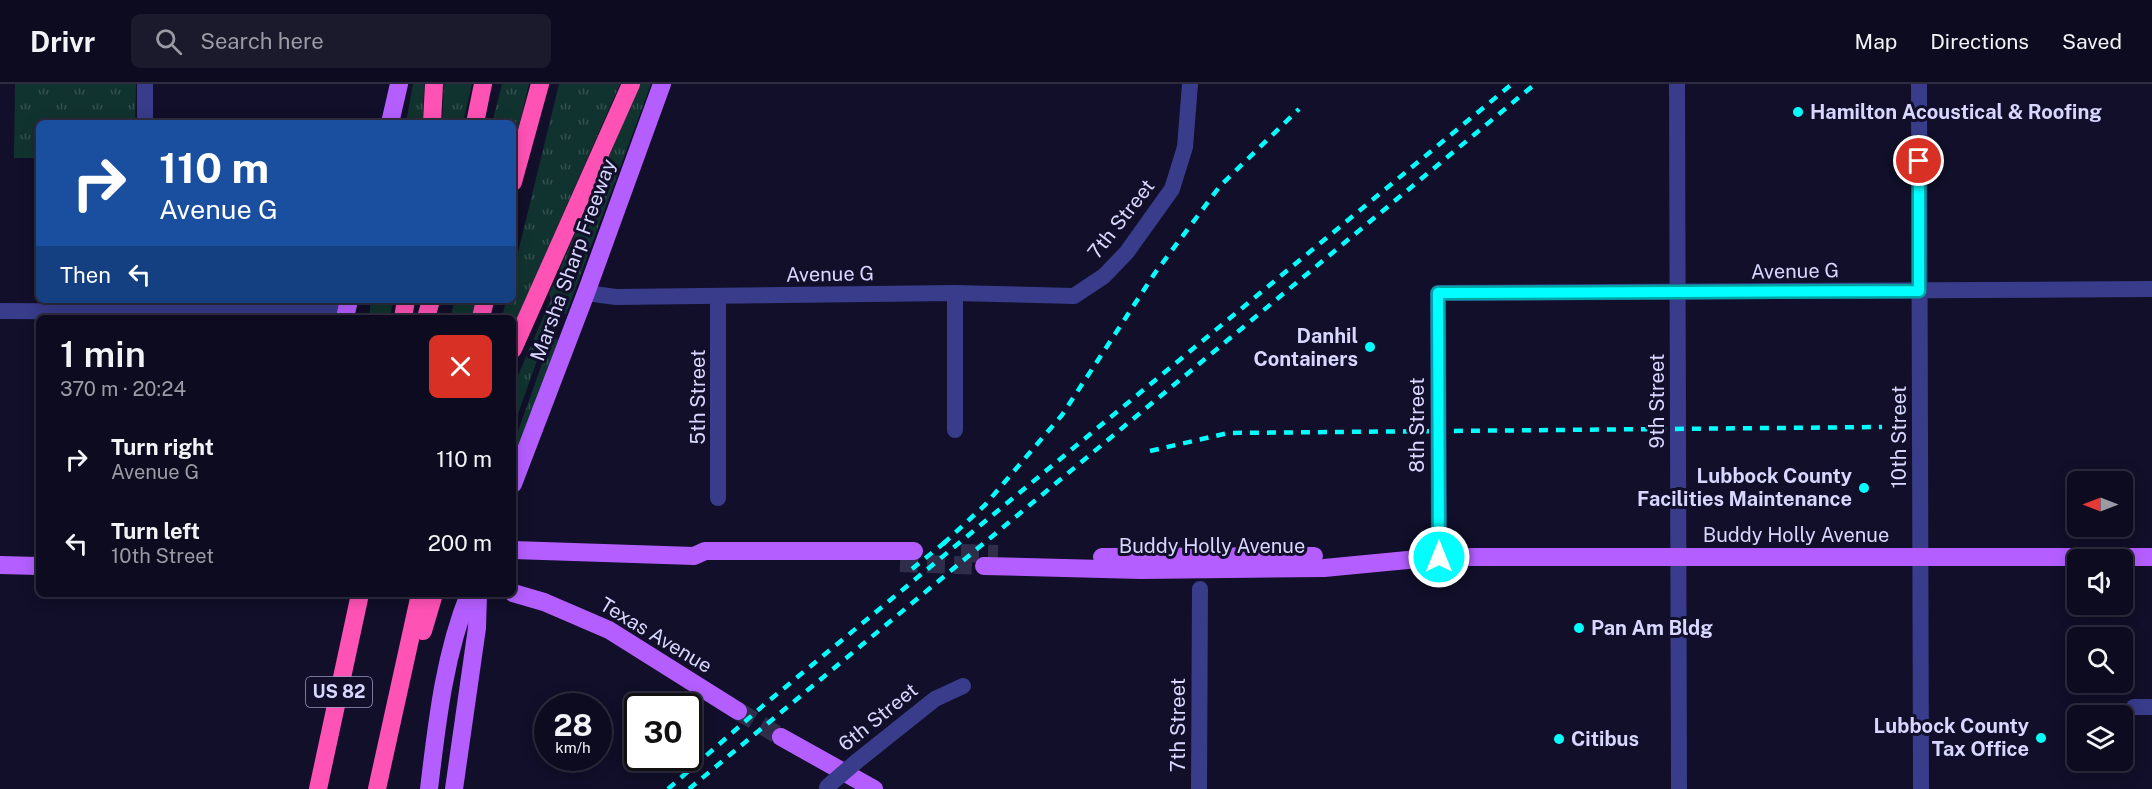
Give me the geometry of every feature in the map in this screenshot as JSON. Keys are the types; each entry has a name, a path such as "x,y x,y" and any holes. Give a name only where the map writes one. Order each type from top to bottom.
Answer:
{"highway":[{"path":"432,120 434,84"},
{"path":"476,120 483,84"},
{"path":"516,171 540,84"},
{"path":"516,342 631,84"},
{"name":"US 82","path":"318,789 359,597"},
{"path":"378,784 419,597"},
{"path":"378,784 433,597"}],"main road":[{"path":"391,120 399,84"},
{"name":"Marsha Sharp Freeway","path":"516,476 662,84"},
{"path":"516,550 694,556 705,561 900,563"},
{"path":"694,556 705,551 914,551"},
{"name":"Buddy Holly Avenue","path":"998,554 1090,557 2152,557"},
{"name":"Buddy Holly Avenue","path":"984,566 1141,570 1324,568 1439,557"},
{"path":"0,565 36,566"},
{"name":"Texas Avenue","path":"516,594 544,602 609,630 738,711"},
{"path":"429,789 456,625 468,597"},
{"path":"454,789 477,628 478,597"},
{"path":"781,737 874,789"}],"street":[{"path":"145,84 145,120"},
{"name":"7th Street","path":"1074,296 1104,276 1127,252 1172,189 1185,147 1190,84"},
{"name":"9th Street","path":"1677,84 1679,789"},
{"name":"10th Street","path":"1919,84 1921,789"},
{"name":"Avenue G","path":"1438,293 2152,289"},
{"name":"Avenue G","path":"586,293 616,297 955,293 1074,296"},
{"path":"955,293 955,430"},
{"name":"8th Street","path":"1438,293 1439,557"},
{"name":"5th Street","path":"718,296 718,498"},
{"path":"0,311 347,310"},
{"name":"7th Street","path":"1199,789 1200,589"},
{"name":"6th Street","path":"826,788 935,699 963,686"},
{"path":"2134,708 2152,708"}],"green space":[{"path":"15,84 136,84 135,120 36,120 36,158 14,158"},
{"path":"413,84 424,84 423,120 407,120"},
{"path":"444,84 472,84 464,120 442,120"},
{"path":"502,84 529,84 516,138 516,120 493,120"},
{"path":"559,84 620,84 516,321 516,315 503,315 505,303 516,303 516,261"},
{"path":"640,84 651,84 566,314 555,310 516,420 516,380 551,299 549,294"},
{"path":"371,303 392,303 390,315 369,315"},
{"path":"454,303 476,303 474,315 451,315"},
{"path":"552,336 558,340 516,455 516,437"}],"tunnel":[{"path":"961,553 998,554"},
{"path":"900,563 984,566"},
{"path":"738,711 781,737"}],"railway":[{"path":"668,789 765,704 1512,84"},
{"path":"689,789 1535,84"},
{"path":"943,544 985,505 1062,415 1155,273 1220,186 1299,109"},
{"path":"1150,451 1228,433 1882,427"},
{"path":"912,569 949,539"}],"place":[{"name":"Hamilton Acoustical & Roofing","path":"1798,112"},
{"name":"Danhil Containers","path":"1370,347"},
{"name":"Lubbock County Facilities Maintenance","path":"1864,488"},
{"name":"Pan Am Bldg","path":"1579,628"},
{"name":"Lubbock County Tax Office","path":"2041,738"},
{"name":"Citibus","path":"1559,739"}],"route":[{"path":"1439,557 1438,293 1919,291 1919,161"}]}
